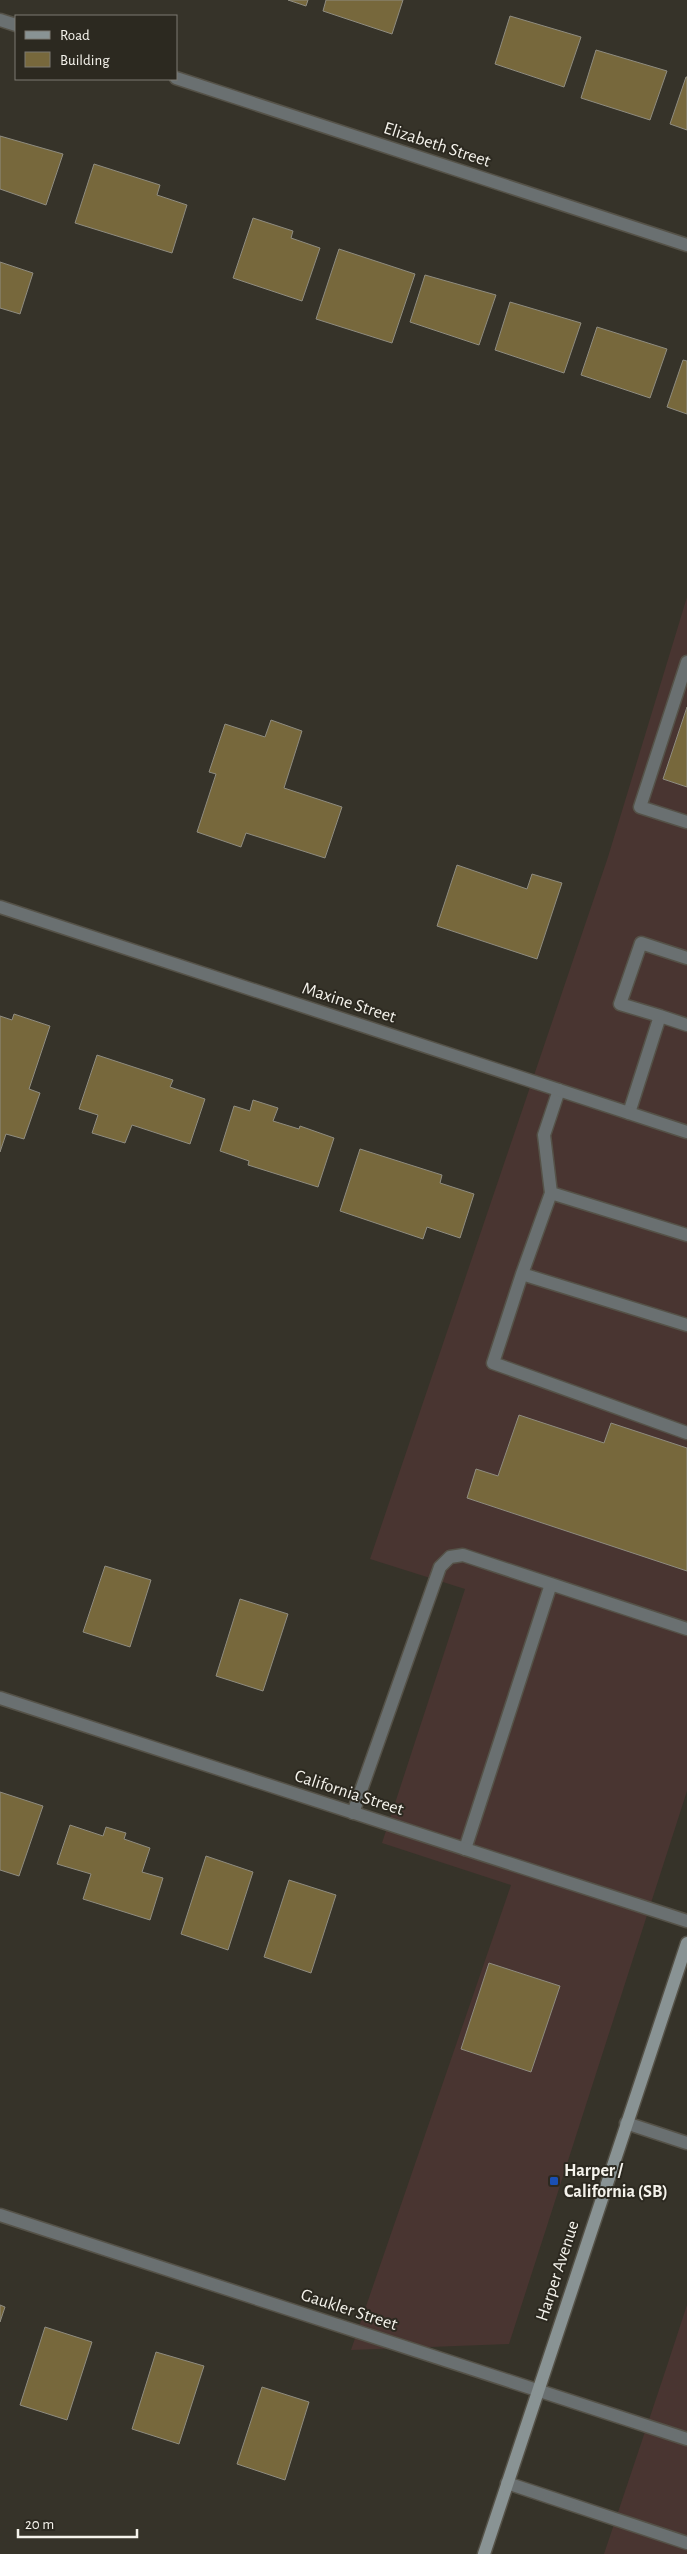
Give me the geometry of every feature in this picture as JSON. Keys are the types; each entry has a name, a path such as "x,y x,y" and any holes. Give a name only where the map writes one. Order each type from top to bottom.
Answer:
{"main road":[{"name":"Harper Avenue","path":"484,2554 687,1943"}],"street":[{"path":"0,20 15,25"},
{"name":"Elizabeth Street","path":"178,79 687,245"},
{"path":"687,662 640,807 687,822"},
{"name":"Maxine Street","path":"0,907 687,1132"},
{"path":"687,958 641,943 620,1004 687,1025"},
{"path":"629,1113 660,1016"},
{"path":"559,1090 544,1135 551,1193 493,1363 687,1433"},
{"path":"551,1193 687,1235"},
{"path":"522,1274 687,1325"},
{"path":"354,1813 440,1567 450,1557 464,1555 687,1629"},
{"path":"465,1849 551,1584"},
{"name":"California Street","path":"0,1698 687,1921"},
{"path":"626,2122 687,2143"},
{"name":"Gaukler Street","path":"0,2216 687,2439"},
{"path":"508,2483 687,2543"}],"shaded area":[{"path":"687,597 687,1791 509,2344 351,2350 511,1885 382,1843 465,1589 370,1559 608,857"},
{"path":"687,2305 687,2554 604,2554 666,2369"}],"building":[{"path":"288,0 308,0 306,6"},
{"path":"326,0 403,0 392,34 323,11"},
{"path":"510,16 581,37 564,87 495,64"},
{"path":"596,50 667,71 650,120 581,98"},
{"path":"687,77 687,130 670,124"},
{"path":"0,136 63,154 46,205 0,189"},
{"path":"94,164 160,185 157,195 187,205 172,253 75,223"},
{"path":"253,218 293,231 291,238 320,248 302,301 233,278"},
{"path":"339,249 415,274 392,343 316,319"},
{"path":"0,262 33,273 20,314 0,308"},
{"path":"425,275 496,295 479,345 410,322"},
{"path":"510,302 581,323 564,373 495,350"},
{"path":"597,327 667,349 650,398 581,375"},
{"path":"683,360 687,361 687,414 667,407"},
{"path":"687,707 687,787 663,779"},
{"path":"271,720 302,731 284,788 342,807 325,858 246,833 241,847 197,832 216,774 209,772 225,724 265,737"},
{"path":"457,865 527,889 532,874 562,883 537,959 437,926"},
{"path":"14,1014 50,1026 29,1089 40,1093 24,1139 6,1134 0,1152 0,1016 12,1020"},
{"path":"97,1055 173,1080 170,1087 205,1099 190,1144 132,1125 125,1143 92,1133 98,1115 79,1109"},
{"path":"253,1100 278,1108 273,1121 299,1129 300,1126 334,1138 318,1187 248,1165 249,1161 220,1151 234,1106 250,1111"},
{"path":"360,1149 442,1175 440,1183 474,1194 460,1238 427,1227 423,1239 340,1211"},
{"path":"519,1415 604,1443 611,1423 687,1448 687,1571 467,1498 476,1469 498,1476"},
{"path":"105,1566 151,1580 130,1647 83,1632"},
{"path":"240,1599 288,1614 263,1691 216,1676"},
{"path":"0,1792 43,1806 19,1876 0,1870"},
{"path":"70,1825 103,1836 106,1827 126,1833 124,1839 150,1848 142,1872 163,1878 150,1920 83,1899 91,1874 57,1864"},
{"path":"206,1856 253,1872 228,1950 181,1934"},
{"path":"289,1880 336,1895 311,1973 264,1957"},
{"path":"489,1963 560,1986 531,2072 461,2049"},
{"path":"0,2305 5,2307 0,2322"},
{"path":"45,2327 92,2342 67,2420 20,2405"},
{"path":"156,2352 204,2366 179,2444 132,2429"},
{"path":"262,2387 309,2402 285,2480 237,2464"}],"place":[{"name":"Harper / California (SB)","path":"554,2181"}]}
